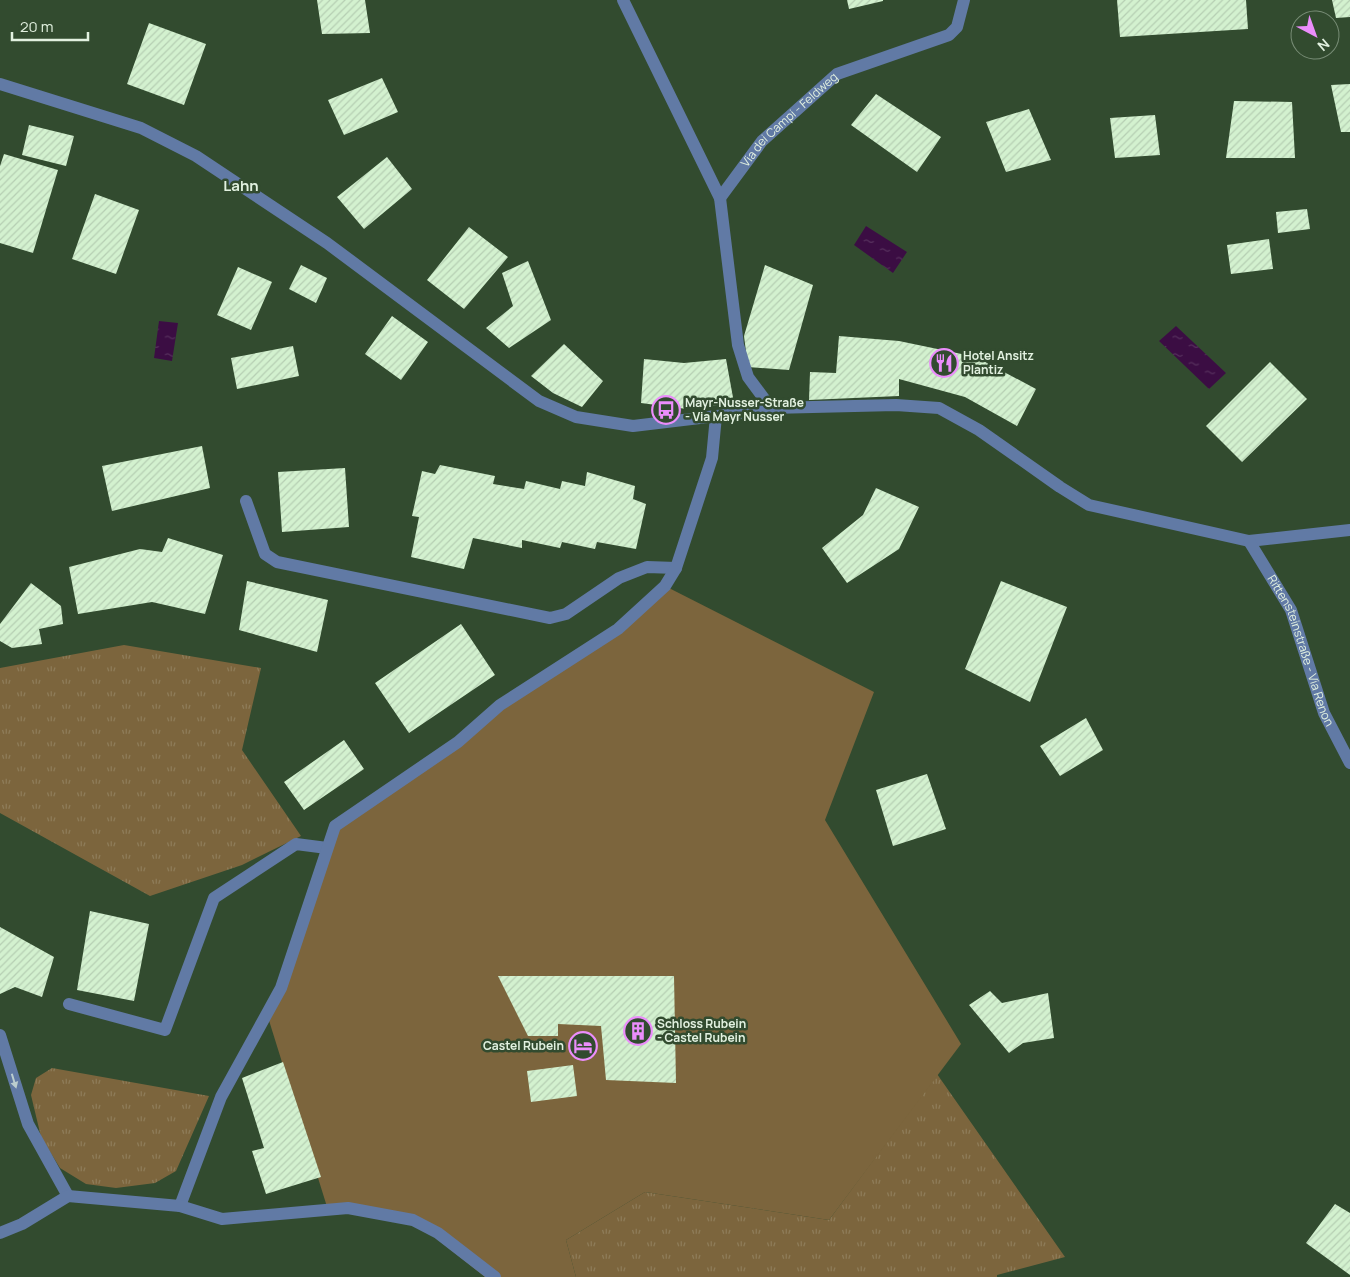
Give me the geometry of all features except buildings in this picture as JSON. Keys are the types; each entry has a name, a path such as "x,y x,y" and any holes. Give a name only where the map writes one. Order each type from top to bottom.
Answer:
{"street":[{"path":"623,0 720,198 738,345 748,377 771,408"},
{"name":"Via dei Campi - Feldweg","path":"720,198 762,141 837,74 949,34 957,27 964,0"},
{"path":"0,84 141,128 196,156 232,178 327,243 539,401 576,417 633,426 771,408 896,405 938,408 979,430 1089,505 1248,541 1350,530"},
{"path":"180,1206 221,1097 281,988 334,826 458,742 500,704 618,629 664,586 676,568 712,458 716,416"},
{"path":"246,501 265,554 277,562 550,618 566,614 619,578 633,572 647,567 676,568"},
{"name":"Rittensteinstraße - Via Renon","path":"1248,541 1291,610 1324,713 1350,763"},
{"path":"69,1004 165,1030 214,898 296,844 327,848"},
{"path":"0,1035 28,1124 68,1196"},
{"path":"0,1233 22,1224 68,1196 180,1206 222,1219 348,1208 413,1220 438,1233 494,1277"}],"green space":[{"path":"665,586 874,692 825,820 961,1044 829,1220 645,1192 566,1240 576,1277 485,1277 413,1220 328,1210 267,1014 335,826 618,629"},
{"path":"124,645 261,668 242,750 301,836 242,865 150,896 0,813 0,668"},
{"path":"52,1068 209,1096 176,1171 155,1183 116,1188 86,1184 60,1168 41,1137 31,1095 36,1078"},
{"path":"937,1074 1065,1257 997,1275 997,1277 576,1277 566,1240 645,1192 829,1220"}],"water":[{"path":"866,226 907,252 893,273 854,245"},
{"path":"159,321 178,323 172,361 154,358"},
{"path":"1176,326 1226,373 1209,389 1159,341"}],"place":[{"name":"Hotel Ansitz Plantiz","path":"944,363"},
{"name":"Mayr-Nusser-Straße - Via Mayr Nusser","path":"666,410"},
{"name":"Schloss Rubein - Castel Rubein","path":"638,1031"},
{"name":"Castel Rubein","path":"583,1046"}],"district":[{"name":"Lahn","path":"241,186"}]}
